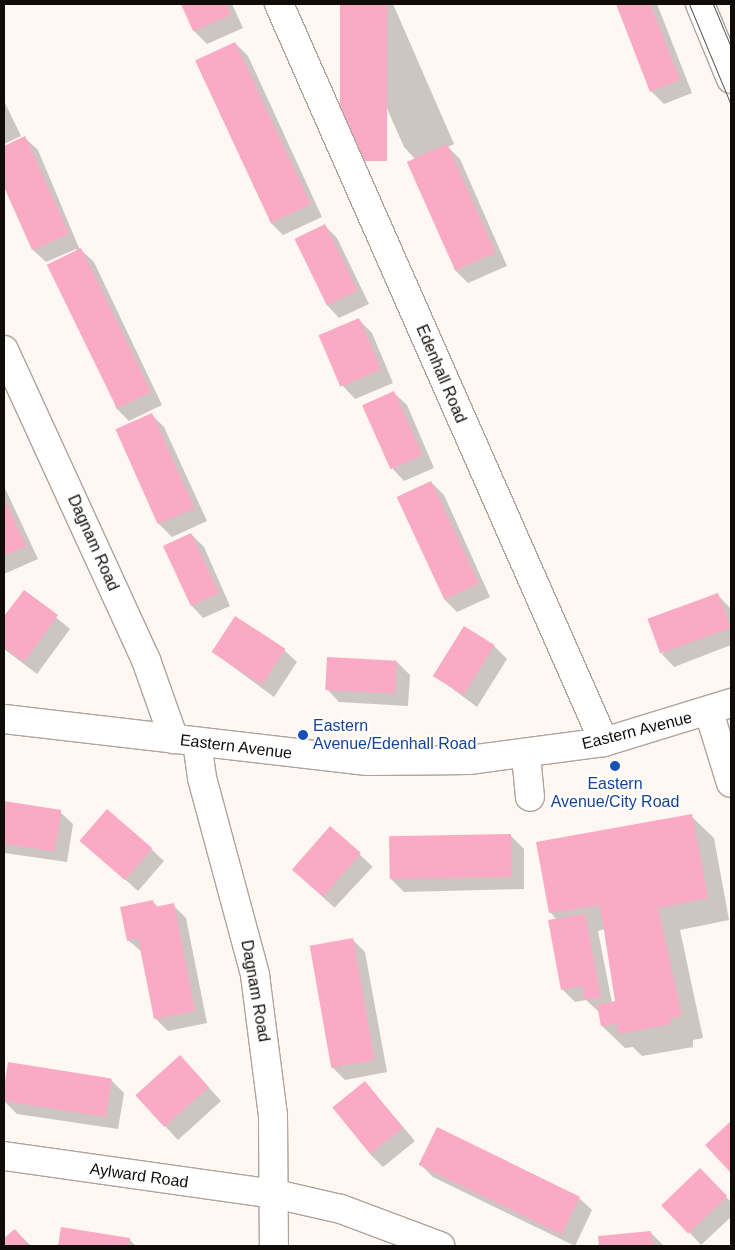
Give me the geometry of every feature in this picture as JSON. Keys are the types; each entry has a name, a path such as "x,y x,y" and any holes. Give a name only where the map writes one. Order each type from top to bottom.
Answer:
{"street":[{"name":"Edenhall Road","path":"279,4 604,742"},
{"path":"700,4 731,79"},
{"name":"Dagnam Road","path":"4,350 202,778 255,975 273,1116 274,1246"},
{"name":"Eastern Avenue","path":"4,719 368,761 526,755 604,742 720,708"},
{"path":"720,708 731,783"},
{"path":"526,755 530,797"},
{"name":"Aylward Road","path":"4,1156 275,1194 349,1212 440,1246"}],"building":[{"path":"181,4 226,4 231,15 193,31"},
{"path":"340,4 387,4 387,161 340,161"},
{"path":"616,4 650,4 680,80 650,92"},
{"path":"235,42 311,204 271,223 195,61"},
{"path":"25,136 69,234 32,250 4,187 4,146"},
{"path":"447,144 495,253 455,271 407,162"},
{"path":"325,224 357,291 327,305 294,239"},
{"path":"81,248 151,392 117,408 47,265"},
{"path":"359,318 381,370 340,387 318,335"},
{"path":"394,391 422,455 390,469 362,405"},
{"path":"152,413 194,508 158,524 115,429"},
{"path":"431,481 479,583 444,599 397,497"},
{"path":"4,498 26,546 4,556"},
{"path":"191,533 219,593 191,606 163,546"},
{"path":"24,590 58,615 24,662 4,647 4,616"},
{"path":"718,593 731,628 660,653 648,619"},
{"path":"235,616 285,649 262,685 212,652"},
{"path":"464,626 495,645 463,695 433,676"},
{"path":"327,657 397,661 395,694 325,690"},
{"path":"4,801 61,810 55,852 4,844"},
{"path":"107,809 152,848 125,880 79,841"},
{"path":"692,814 708,898 658,908 682,1016 671,1018 671,1024 619,1034 617,1024 601,1026 597,1005 615,1001 600,905 549,913 536,842"},
{"path":"330,826 361,853 323,897 292,870"},
{"path":"511,834 512,877 390,879 389,836"},
{"path":"153,900 155,907 174,903 195,1011 154,1019 138,938 127,941 120,907"},
{"path":"585,914 601,997 585,1000 582,986 561,990 548,920"},
{"path":"353,938 375,1060 331,1068 310,946"},
{"path":"180,1055 209,1087 164,1127 135,1095"},
{"path":"8,1062 112,1078 106,1117 4,1101"},
{"path":"365,1081 403,1128 370,1154 332,1107"},
{"path":"731,1121 731,1173 705,1145"},
{"path":"437,1127 580,1197 561,1234 419,1165"},
{"path":"700,1168 727,1196 688,1234 661,1206"},
{"path":"61,1227 130,1238 128,1246 58,1246"},
{"path":"15,1229 29,1246 4,1246 4,1238"},
{"path":"651,1231 653,1246 599,1246 598,1236"}],"tram line":[{"path":"689,4 731,105"},
{"path":"713,4 731,47"}],"place":[{"name":"Eastern Avenue/Edenhall Road","path":"303,735"},
{"name":"Eastern Avenue/City Road","path":"615,766"}]}
